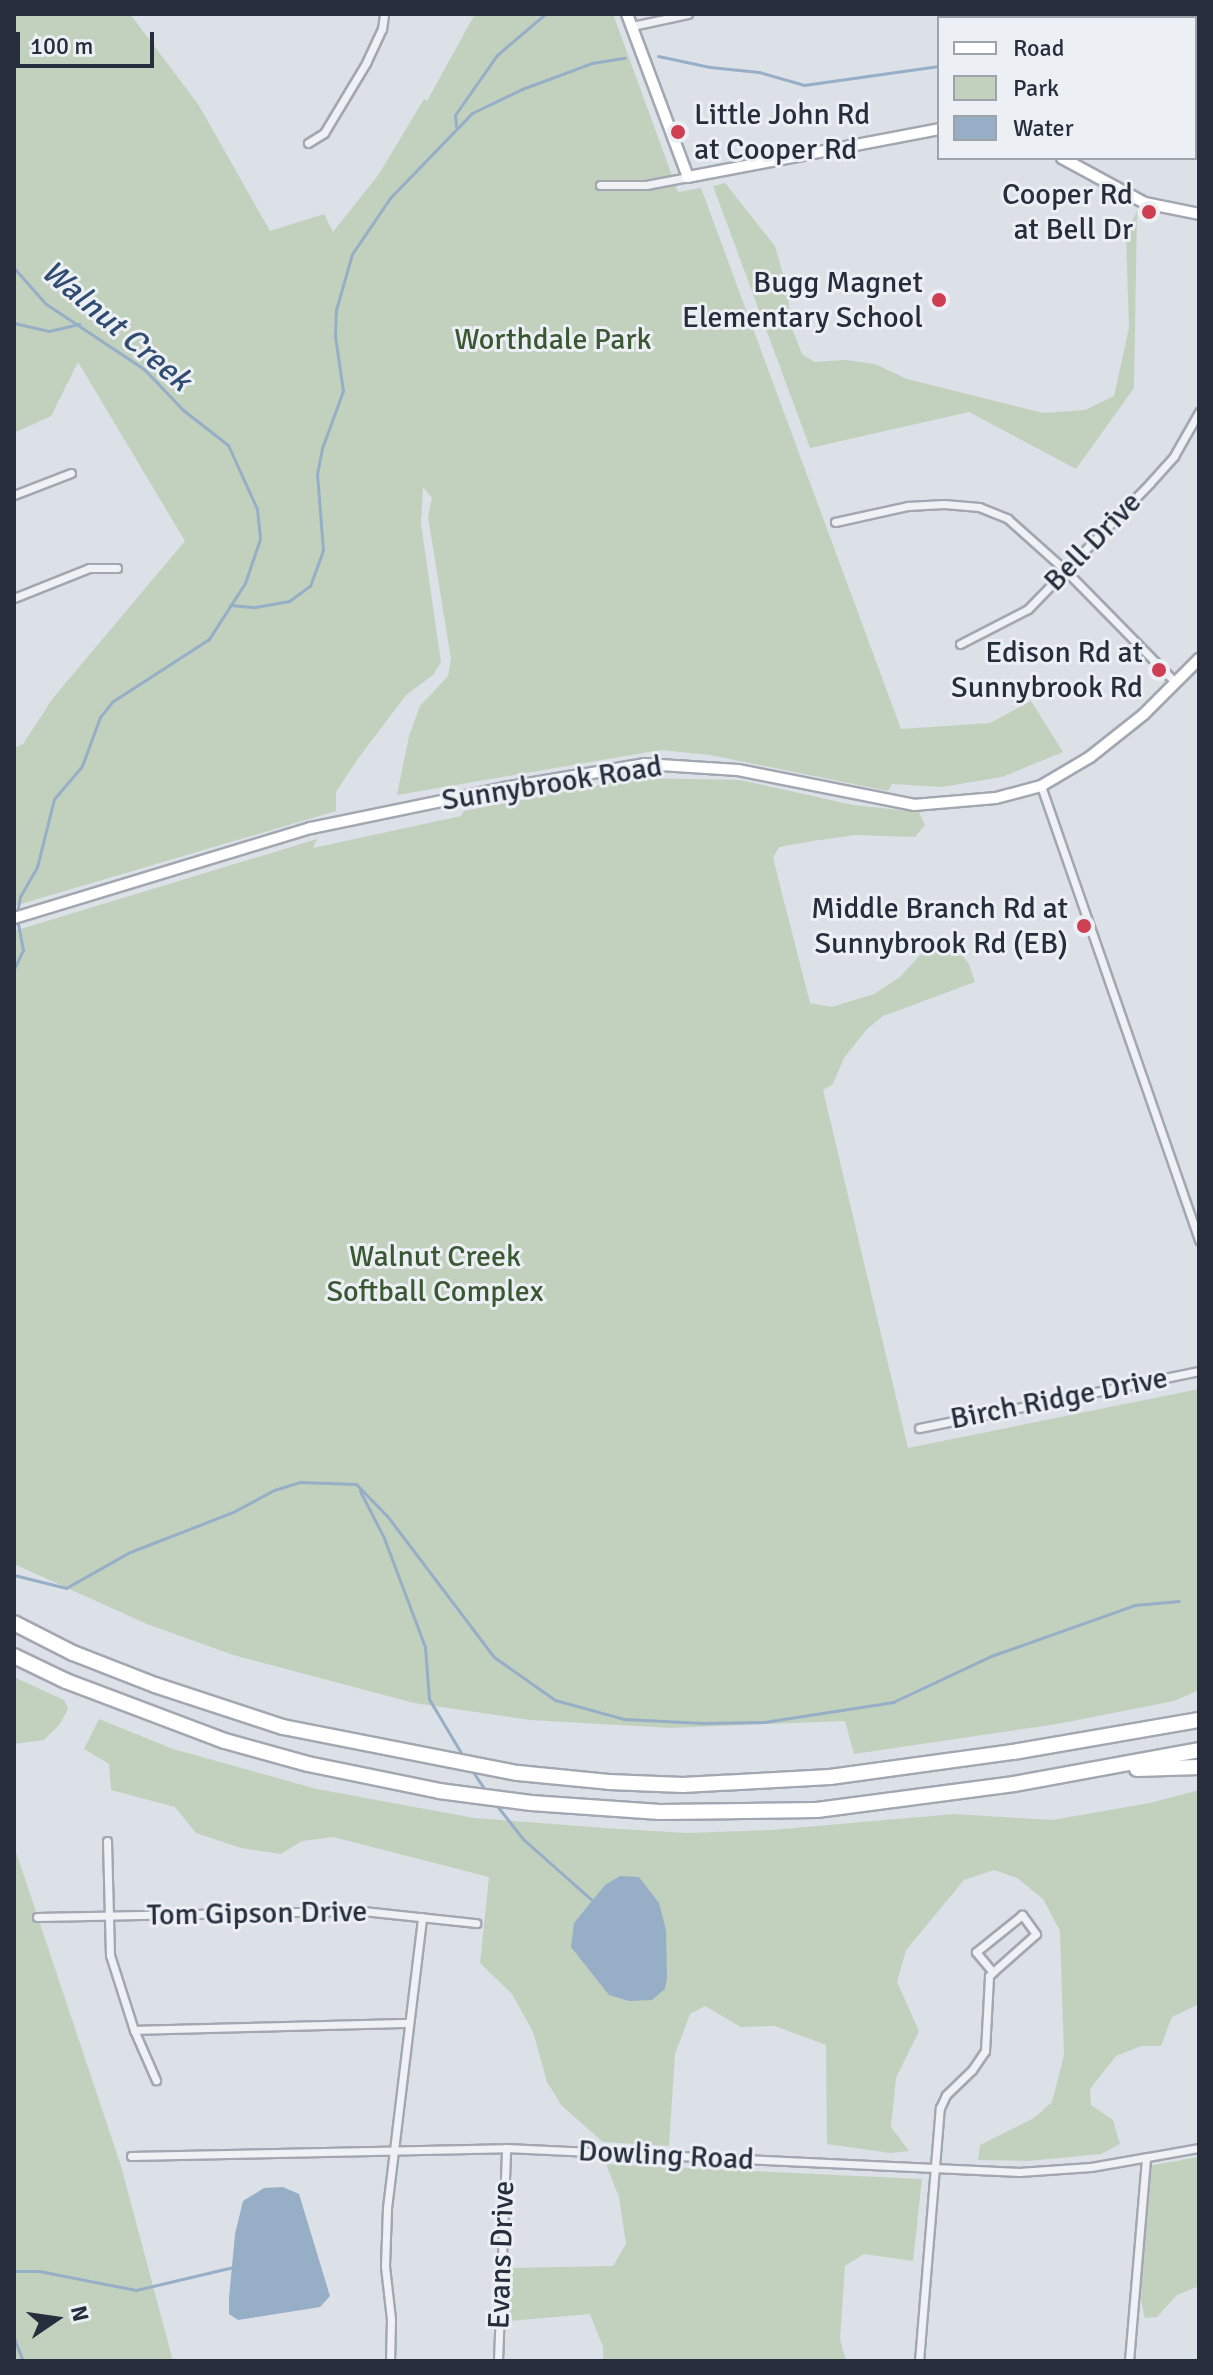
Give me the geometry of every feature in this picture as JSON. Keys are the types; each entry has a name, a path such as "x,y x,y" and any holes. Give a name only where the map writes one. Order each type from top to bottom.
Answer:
{"highway":[{"path":"14,1623 73,1653 155,1685 283,1727 518,1773 683,1785 830,1777 1199,1720"},
{"path":"14,1656 66,1681 225,1741 308,1764 439,1791 531,1803 660,1812 767,1813 896,1801 1089,1771 1199,1750"},
{"path":"1146,1729 1199,1712"},
{"path":"1089,1771 1199,1767"}],"main road":[{"path":"627,14 688,177 937,129"},
{"path":"1066,160 1145,203 1180,213 1199,214"},
{"name":"Sunnybrook Road","path":"14,918 311,828 504,788 644,764 738,770 914,805 996,798 1041,786 1116,738 1199,659"}],"street":[{"path":"308,143 324,133 366,63 382,29 384,14"},
{"path":"632,26 688,14"},
{"path":"600,185 646,185 688,177"},
{"name":"Bell Drive","path":"960,644 1028,609 1174,456 1199,412"},
{"path":"14,495 71,473"},
{"path":"835,522 908,506 979,507 1008,519 1065,570 1176,683"},
{"path":"14,598 89,568 117,568"},
{"path":"1041,786 1195,1216 1199,1240"},
{"name":"Birch Ridge Drive","path":"919,1428 1199,1371"},
{"path":"107,1841 110,1955 134,2030 156,2080"},
{"name":"Tom Gipson Drive","path":"37,1917 363,1911 476,1923"},
{"path":"919,2361 940,2108 946,2095 972,2070 985,2051 985,2003 989,1976 1036,1934 1022,1915 976,1952 993,1972"},
{"path":"390,2361 391,2319 385,2266 387,2208 422,1917"},
{"path":"134,2030 409,2023"},
{"name":"Dowling Road","path":"131,2156 506,2148 1019,2172 1146,2158 1199,2148"},
{"name":"Evans Drive","path":"498,2361 506,2148"},
{"path":"1129,2361 1146,2158"}],"green space":[{"name":"Worthdale Park","path":"14,14 130,14 198,104 270,231 324,214 333,232 379,174 424,99 427,101 475,14 613,14 678,192 701,188 901,729 990,723 1031,701 1063,752 1002,777 942,787 892,784 888,791 710,755 661,750 397,795 409,736 420,706 448,676 451,659 428,517 432,498 423,487 421,524 441,662 433,675 406,695 357,760 336,792 336,811 14,906 14,748 23,744 53,698 185,541 78,362 51,416 14,433"},
{"path":"725,183 775,246 788,292 790,323 802,354 814,362 845,360 875,364 907,379 1043,413 1085,410 1114,396 1129,328 1126,234 1137,211 1134,388 1076,469 969,412 810,448 713,186"},
{"name":"Walnut Creek Softball Complex","path":"636,778 740,780 853,805 919,812 925,825 915,837 855,835 813,841 779,847 773,858 810,1003 832,1007 874,994 900,977 927,948 950,940 969,964 975,982 883,1016 867,1029 844,1058 833,1084 823,1090 908,1448 1199,1389 1199,1690 1174,1701 1057,1724 854,1754 845,1721 671,1728 530,1720 414,1703 233,1655 147,1624 14,1564 14,931 317,839 313,848 461,816 464,811"},
{"path":"14,1677 64,1700 68,1709 60,1724 44,1740 14,1744"},
{"path":"99,1719 173,1749 317,1789 474,1818 604,1828 687,1833 771,1830 954,1814 1052,1820 1150,1803 1199,1790 1199,2004 1172,2017 1161,2046 1141,2046 1116,2056 1090,2089 1091,2105 1113,2120 1120,2144 1101,2154 1028,2161 978,2160 980,2145 1034,2118 1052,2102 1064,2055 1060,1931 1043,1899 1017,1878 994,1870 964,1880 906,1950 897,1982 919,2031 896,2078 891,2127 909,2151 890,2153 827,2144 826,2045 775,2026 741,2027 705,2006 690,2014 675,2054 669,2146 603,2142 562,2106 547,2082 533,2032 512,1994 480,1963 489,1877 333,1837 302,1841 281,1854 241,1848 196,1833 175,1807 111,1790 109,1764 84,1749"},
{"path":"14,1846 121,2166 173,2361 14,2361"},
{"path":"1199,2157 1199,2286 1177,2295 1157,2317 1145,2318 1141,2301 1148,2166"},
{"path":"606,2164 922,2179 913,2261 864,2254 845,2266 840,2339 846,2361 603,2361 603,2347 590,2314 509,2321 509,2268 613,2266 626,2244 619,2197"}],"water":[{"path":"620,1876 639,1877 659,1903 666,1930 665,1989 652,2000 629,2001 609,1995 571,1947 574,1923 605,1885"},
{"path":"283,2187 299,2194 330,2296 320,2307 238,2320 229,2314 229,2298 235,2234 243,2201 264,2188"}],"waterway":[{"path":"456,126 455,115 497,55 545,14"},
{"path":"658,56 710,67 759,72 804,85 937,66"},
{"path":"230,605 255,607 289,601 310,586 323,550 317,474 322,448 343,391 335,336 336,310 352,254 390,198 472,113 522,89 592,63 625,58"},
{"name":"Walnut Creek","path":"14,268 46,304 144,369 183,410 228,445 257,509 260,539 245,583 209,639 113,701 100,717 82,766 54,799 37,867 20,897 17,913"},
{"path":"14,323 49,331 79,324"},
{"name":"Walnut Creek","path":"14,969 23,950 17,920"},
{"path":"14,1575 66,1588 130,1552 233,1512 274,1490 300,1482 356,1484 388,1517 494,1657 555,1700 624,1719 703,1723 764,1722 893,1702 991,1656 1135,1605 1179,1601"},
{"path":"360,1491 384,1538 425,1647 429,1699 463,1756"},
{"path":"471,1769 487,1793"},
{"path":"494,1802 523,1839 593,1901"},
{"path":"14,2271 39,2271 136,2290 233,2267"},
{"path":"14,2338 23,2361"}],"place":[{"name":"Little John Rd at Cooper Rd","path":"678,132"},
{"name":"Cooper Rd at Bell Dr","path":"1149,212"},
{"name":"Bugg Magnet Elementary School","path":"939,300"},
{"name":"Edison Rd at Sunnybrook Rd","path":"1159,670"},
{"name":"Middle Branch Rd at Sunnybrook Rd (EB)","path":"1084,926"}]}
